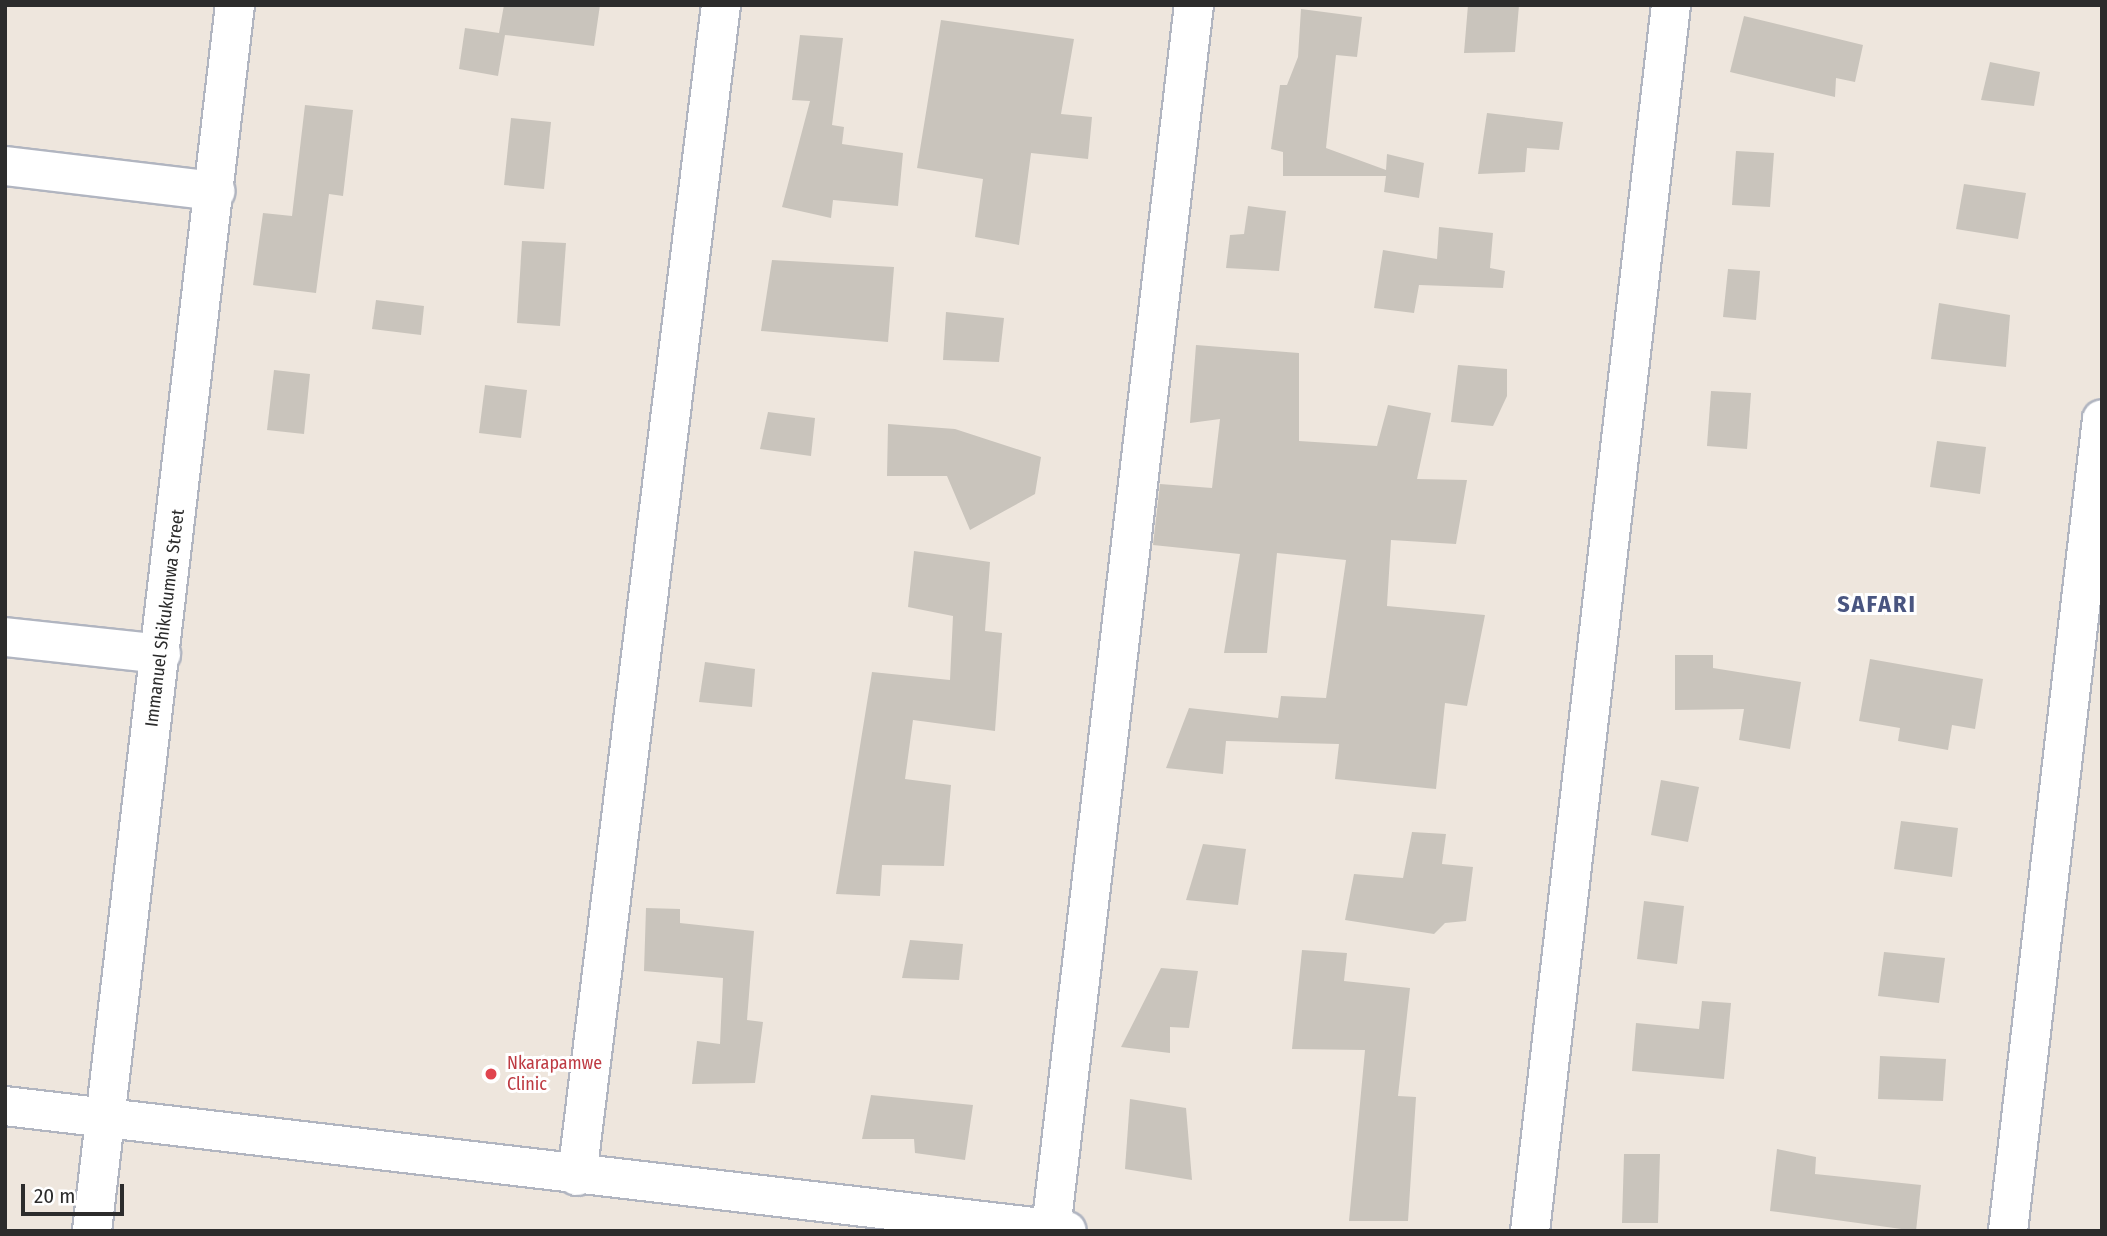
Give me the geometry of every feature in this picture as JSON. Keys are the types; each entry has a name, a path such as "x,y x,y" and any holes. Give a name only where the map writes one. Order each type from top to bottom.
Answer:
{"street":[{"name":"Immanuel Shikukumwa Street","path":"92,1231 103,1117 216,191 235,5"},
{"path":"577,1176 721,5"},
{"path":"5,1106 577,1176 1059,1230 1194,5"},
{"path":"1530,1231 1671,5"},
{"path":"5,166 216,191"},
{"path":"2008,1231 2102,419"},
{"path":"5,637 161,654"}],"building":[{"path":"504,5 600,5 594,46 505,35 498,76 459,69 465,28 499,33"},
{"path":"1468,5 1519,5 1515,52 1464,53"},
{"path":"1301,9 1362,17 1357,57 1336,55 1326,148 1386,170 1387,154 1424,163 1419,198 1384,192 1386,176 1283,176 1283,152 1271,149 1280,85 1287,85 1298,57"},
{"path":"1744,16 1863,45 1855,82 1836,78 1835,97 1730,72"},
{"path":"941,20 1074,39 1061,114 1092,117 1088,159 1031,153 1019,245 975,237 983,179 917,168"},
{"path":"800,35 843,38 832,125 844,127 842,144 903,153 898,206 833,200 831,218 782,207 810,101 792,100"},
{"path":"1990,62 2040,72 2034,106 1981,100"},
{"path":"305,105 353,110 343,196 329,194 316,293 253,285 263,213 292,216"},
{"path":"1487,113 1563,122 1559,150 1527,148 1525,172 1478,174"},
{"path":"511,118 551,122 544,189 504,185"},
{"path":"1736,151 1774,153 1770,207 1732,205"},
{"path":"1964,184 2026,193 2018,239 1956,229"},
{"path":"1248,206 1286,211 1279,271 1226,268 1230,235 1244,234"},
{"path":"1439,227 1493,233 1490,268 1505,271 1503,288 1419,285 1414,313 1374,308 1383,250 1437,259"},
{"path":"522,241 566,243 560,326 517,323"},
{"path":"772,260 894,267 888,342 761,331"},
{"path":"1728,269 1760,271 1756,320 1723,317"},
{"path":"376,300 424,306 421,335 372,329"},
{"path":"1939,303 2010,315 2006,367 1931,359"},
{"path":"946,312 1004,318 999,362 943,360"},
{"path":"1196,345 1299,353 1299,441 1377,446 1388,405 1431,413 1417,479 1467,480 1456,544 1391,540 1387,606 1485,615 1467,706 1445,703 1436,789 1335,779 1339,744 1226,741 1223,774 1166,768 1189,708 1278,718 1281,696 1326,698 1346,560 1277,553 1267,653 1224,653 1240,554 1153,545 1160,484 1212,488 1220,419 1190,423"},
{"path":"1458,365 1507,369 1507,396 1493,426 1451,422"},
{"path":"274,370 310,374 304,434 267,430"},
{"path":"485,385 527,390 521,438 479,433"},
{"path":"1711,391 1751,393 1747,449 1707,446"},
{"path":"768,412 815,418 811,456 760,449"},
{"path":"888,424 955,429 1041,457 1035,494 970,530 947,476 887,476"},
{"path":"1937,441 1986,447 1980,494 1930,487"},
{"path":"914,551 990,562 985,631 1002,633 995,731 913,720 905,779 951,785 944,866 882,865 880,896 836,894 872,672 950,680 953,616 908,607"},
{"path":"1675,655 1713,655 1713,668 1801,682 1790,749 1739,740 1744,709 1675,710"},
{"path":"1870,659 1983,679 1975,729 1952,725 1948,750 1898,741 1900,728 1859,721"},
{"path":"705,662 755,669 752,707 699,702"},
{"path":"1661,780 1699,787 1688,842 1651,835"},
{"path":"1901,821 1958,828 1952,877 1894,869"},
{"path":"1412,832 1446,834 1442,864 1473,867 1466,921 1445,923 1434,934 1345,920 1354,874 1403,878"},
{"path":"1203,844 1246,849 1238,905 1186,900"},
{"path":"1644,901 1684,906 1677,964 1637,959"},
{"path":"646,908 680,909 680,923 754,931 747,1020 763,1022 755,1083 692,1084 697,1041 720,1044 723,978 644,971"},
{"path":"910,940 963,944 959,980 902,978"},
{"path":"1302,950 1347,953 1344,981 1410,988 1398,1096 1416,1097 1408,1221 1349,1221 1365,1050 1292,1049"},
{"path":"1884,952 1945,958 1939,1003 1878,996"},
{"path":"1161,968 1198,971 1189,1028 1170,1027 1170,1053 1121,1047"},
{"path":"1702,1001 1731,1003 1724,1079 1632,1071 1636,1023 1699,1029"},
{"path":"1880,1056 1946,1059 1943,1101 1878,1099"},
{"path":"871,1095 973,1105 965,1160 915,1153 914,1139 862,1139"},
{"path":"1130,1099 1186,1108 1192,1180 1125,1169"},
{"path":"1777,1149 1816,1157 1815,1174 1921,1185 1916,1231 1770,1211"},
{"path":"1624,1154 1660,1154 1658,1223 1622,1223"}],"place":[{"name":"Nkarapamwe Clinic","path":"491,1074"}],"district":[{"name":"SAFARI","path":"1877,605"}]}
